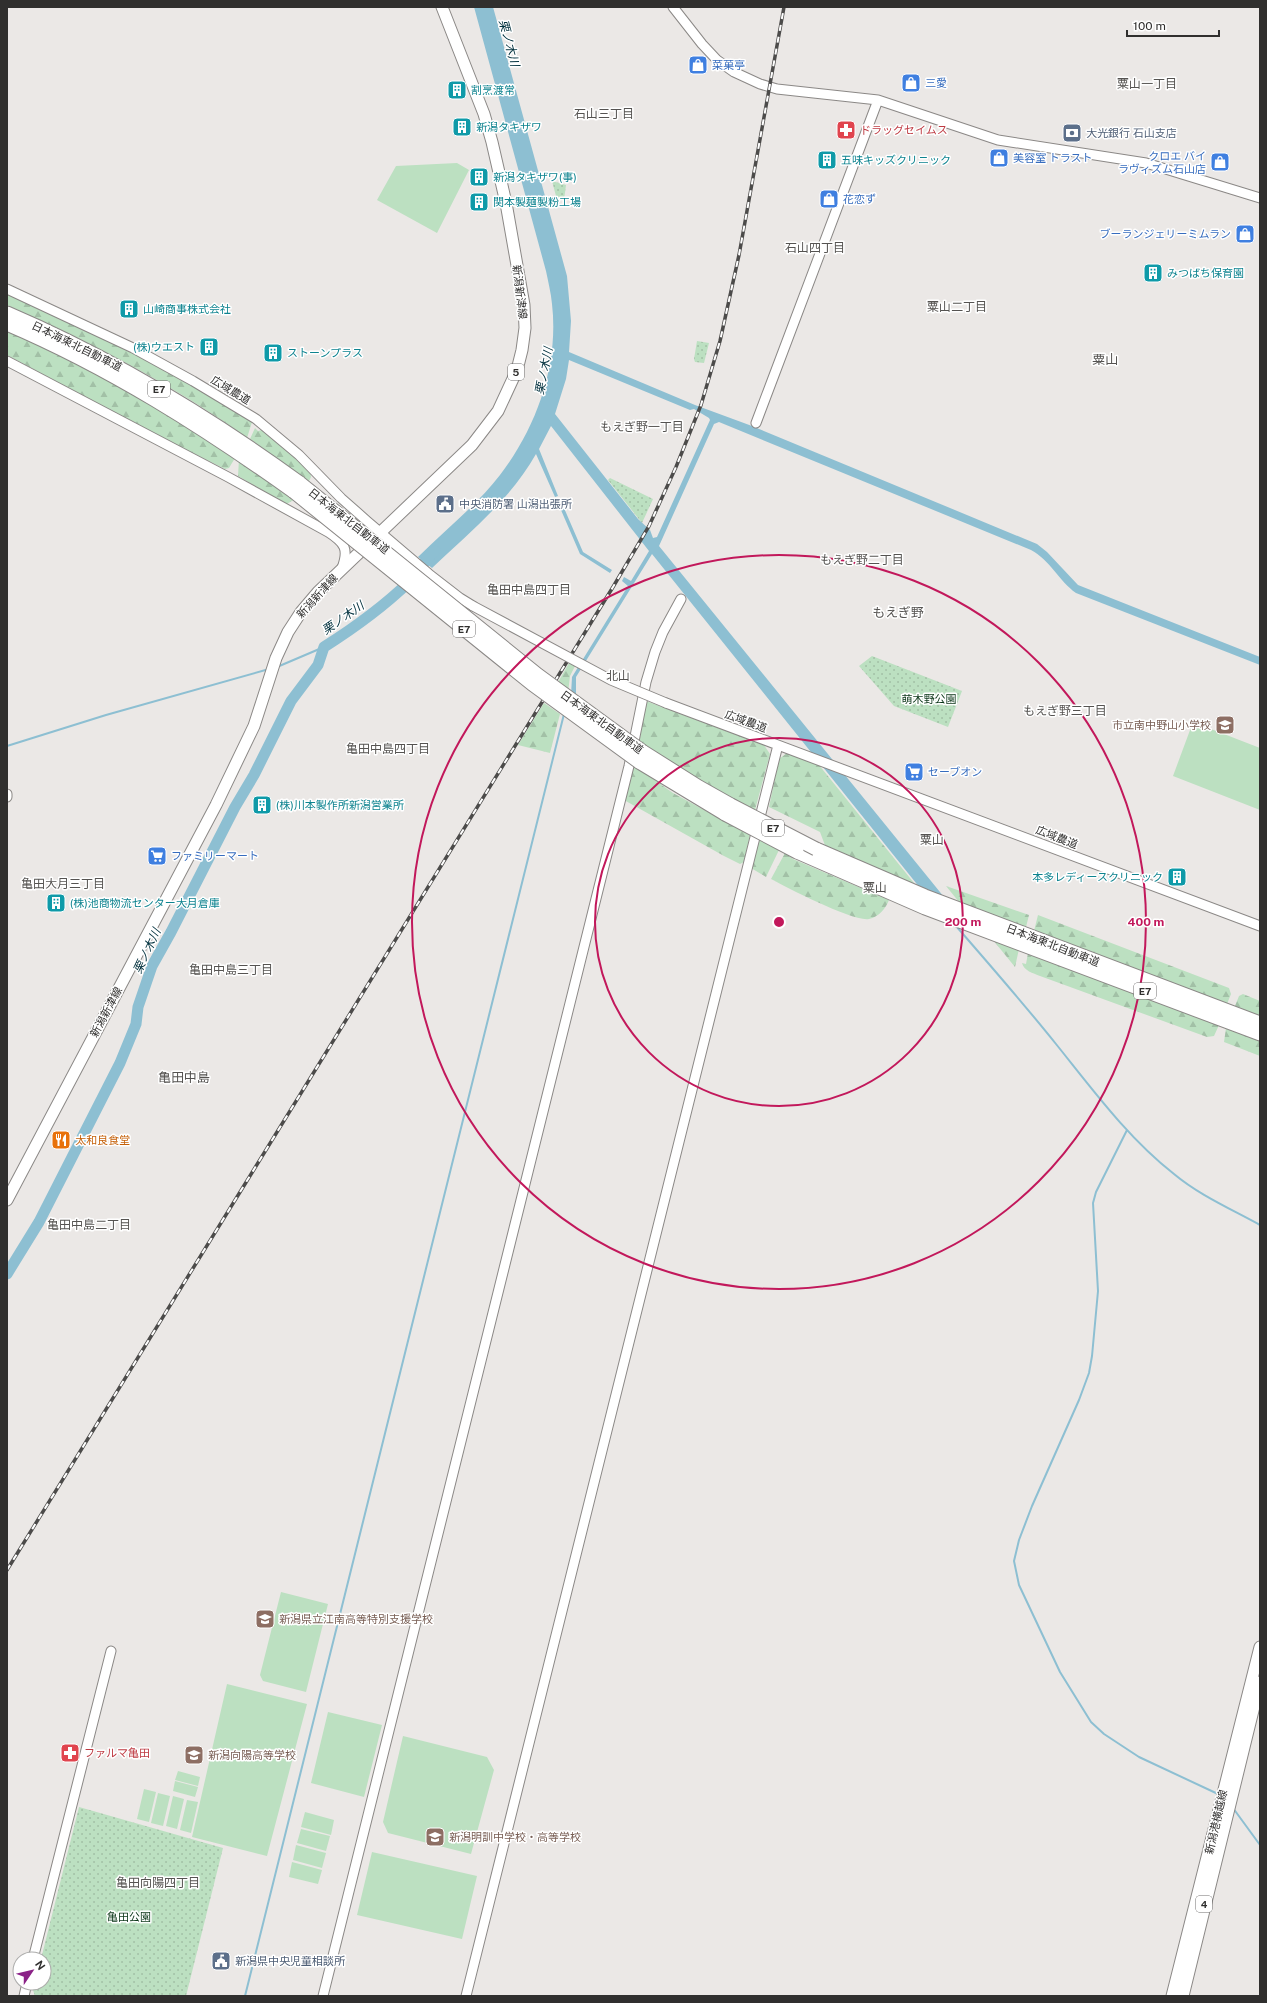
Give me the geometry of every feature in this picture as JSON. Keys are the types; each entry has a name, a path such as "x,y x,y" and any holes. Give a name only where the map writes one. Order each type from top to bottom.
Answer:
{"highway":[{"name":"日本海東北自動車道","path":"7,313 81,346 166,393 222,428 640,757 693,784 728,809 797,852 1032,942 1260,1034"},
{"name":"日本海東北自動車道","path":"7,324 76,356 160,402 297,487"},
{"name":"日本海東北自動車道","path":"728,809 816,849 881,884"},
{"name":"日本海東北自動車道","path":"1032,942 1260,1023"}],"main road":[{"name":"新潟新津線","path":"7,1200 216,805 254,726 276,658 288,632 301,612 318,592 472,445 498,411 508,391 522,350 525,328 524,305 506,203 492,142 484,114 442,7"},
{"name":"新潟港横越線","path":"1183,1996 1224,1807 1224,1786 1260,1647"},
{"name":"新潟港横越線","path":"1172,1996 1224,1807 1232,1796 1260,1682"}],"street":[{"path":"673,7 709,52 725,66 743,77 760,84 777,89 878,100 993,138 1146,163 1260,198"},
{"path":"756,424 878,100"},
{"name":"広域農道","path":"7,289 133,348 193,381 256,420 299,455 341,498 429,574 460,598 611,680 666,704 1260,926"},
{"path":"7,361 228,477 328,532 337,538 345,547 347,555 342,569"},
{"path":"322,1996 630,766 646,682 658,643 682,600"},
{"path":"466,1996 778,745"},
{"path":"35,1951 110,1651"}],"green space":[{"path":"457,163 469,170 437,233 377,200 396,166"},
{"path":"552,181 566,185 564,200 556,196"},
{"path":"7,293 120,343 247,416 252,422 247,438 219,418 161,382 70,334 7,305"},
{"path":"7,331 66,359 124,390 208,440 235,458 229,468 225,469 158,436 7,355"},
{"path":"697,341 709,343 704,363 695,362 694,359"},
{"path":"255,428 258,431 265,429 310,470 311,477 308,483 250,439"},
{"path":"239,459 295,499 287,504 238,476"},
{"path":"610,478 653,499 642,523 608,480"},
{"name":"萌木野公園","path":"872,656 962,691 948,727 894,706 859,666"},
{"path":"569,663 575,666 570,676 568,693 557,684"},
{"path":"646,701 764,745 770,754 755,810 733,801 639,744"},
{"path":"544,703 560,714 550,753 518,745"},
{"path":"1193,722 1260,748 1260,810 1173,776"},
{"path":"787,753 819,765 918,888 826,848 820,832 769,807 779,759"},
{"path":"633,765 673,793 750,835 744,862 740,864 724,856 624,800"},
{"path":"757,839 779,850 766,877 751,868"},
{"path":"785,853 793,859 889,900 888,903 882,912 873,918 861,919 835,910 805,896 771,879"},
{"path":"946,886 1029,915 1026,927 972,909 959,902"},
{"path":"1038,915 1229,988 1231,994 1227,1004 1034,931"},
{"path":"993,940 1019,949 1015,967"},
{"path":"1028,953 1219,1025 1214,1036 1207,1037 1040,976 1029,971 1023,966 1022,963 1026,964"},
{"path":"1243,994 1260,1001 1260,1016 1235,1006 1239,996"},
{"path":"1226,1028 1260,1041 1260,1056 1224,1042"},
{"path":"281,1592 328,1604 306,1692 263,1681 260,1675"},
{"path":"227,1684 307,1704 267,1856 192,1837"},
{"path":"328,1712 382,1725 364,1797 311,1783"},
{"path":"403,1736 487,1757 494,1770 471,1854 388,1833 383,1822"},
{"path":"178,1771 200,1777 198,1786 175,1780"},
{"path":"175,1781 198,1787 195,1797 173,1791"},
{"path":"144,1789 156,1792 149,1822 137,1819"},
{"path":"158,1793 170,1796 163,1826 151,1823"},
{"path":"173,1796 184,1799 177,1829 166,1826"},
{"path":"187,1800 198,1802 191,1833 180,1830"},
{"name":"亀田公園","path":"79,1807 223,1848 186,1996 35,1996 33,1991 52,1991 52,1951 43,1951"},
{"path":"305,1812 334,1820 331,1835 301,1827"},
{"path":"301,1829 330,1836 326,1851 297,1843"},
{"path":"296,1845 326,1853 322,1868 293,1860"},
{"path":"372,1852 477,1876 462,1939 357,1915"},
{"path":"292,1862 322,1870 318,1884 289,1877"}],"water":[{"path":"474,7 493,7 567,276 571,321 569,352 695,405 752,426 1037,544 1047,552 1078,585 1260,657 1260,665 1076,593 1064,583 1044,559 1031,550 719,422 714,424 659,546 944,897 920,888 652,554 576,677 576,695 571,695 572,677 628,586 622,581 624,577 631,581 649,551 551,426 539,449 558,496 555,497 536,454 526,471 502,501 432,568 418,557 491,486 513,456 535,416 548,372 552,349 552,304 546,271","holes":["569,360 690,410 694,409 710,420 657,537 653,538 650,530 638,519 555,414 566,379"]},
{"path":"564,508 583,552 612,570 610,573 580,554 561,510"}],"waterway":[{"name":"栗ノ木川","path":"7,1274 39,1222 120,1063 136,1024 138,1007 152,966 235,807 254,775 291,701 318,665 324,647 379,609 409,582 435,551"},
{"path":"277,667 324,647"},
{"path":"7,746 106,715 269,669"},
{"path":"245,1996 564,714"},
{"path":"956,926 1032,1014 1097,1096 1141,1145 1157,1160 1194,1189 1260,1225"},
{"path":"1127,1130 1096,1192 1093,1203 1098,1291 1089,1373 1079,1400 1032,1506 1019,1540 1014,1561 1019,1585 1060,1672 1091,1722 1104,1734 1139,1757 1218,1794"},
{"path":"1233,1808 1260,1845"}],"railway":[{"path":"7,1570 613,587 649,526 676,467 701,405 720,341 739,255 784,7"}],"place":[{"name":"菜菓亭","path":"698,65"},
{"name":"三愛","path":"911,83"},
{"name":"割烹渡常","path":"457,90"},
{"name":"新潟タキザワ","path":"462,127"},
{"name":"ドラッグセイムス","path":"846,130"},
{"name":"大光銀行 石山支店","path":"1072,133"},
{"name":"美容室 トラスト","path":"999,158"},
{"name":"五味キッズクリニック","path":"827,160"},
{"name":"クロエ バイ ラヴィズム石山店","path":"1220,162"},
{"name":"新潟タキザワ(事)","path":"479,177"},
{"name":"花恋ず","path":"829,199"},
{"name":"関本製麺製粉工場","path":"479,202"},
{"name":"ブーランジェリーミムラン","path":"1245,234"},
{"name":"みつばち保育園","path":"1153,273"},
{"name":"山崎商事株式会社","path":"129,309"},
{"name":"(株)ウエスト","path":"209,347"},
{"name":"ストーンプラス","path":"273,353"},
{"name":"中央消防署 山潟出張所","path":"445,504"},
{"name":"市立南中野山小学校","path":"1225,725"},
{"name":"セーブオン","path":"914,772"},
{"name":"(株)川本製作所新潟営業所","path":"262,805"},
{"name":"ファミリーマート","path":"157,856"},
{"name":"本多レディースクリニック","path":"1177,877"},
{"name":"(株)池商物流センター大月倉庫","path":"56,903"},
{"name":"太和良食堂","path":"61,1140"},
{"name":"新潟県立江南高等特別支援学校","path":"265,1619"},
{"name":"ファルマ亀田","path":"70,1753"},
{"name":"新潟向陽高等学校","path":"194,1755"},
{"name":"新潟明訓中学校・高等学校","path":"435,1837"},
{"name":"新潟県中央児童相談所","path":"221,1961"}],"district":[{"name":"粟山一丁目","path":"1147,84"},
{"name":"石山三丁目","path":"604,114"},
{"name":"石山四丁目","path":"815,248"},
{"name":"粟山二丁目","path":"957,307"},
{"name":"粟山","path":"1105,359"},
{"name":"もえぎ野一丁目","path":"642,427"},
{"name":"もえぎ野二丁目","path":"862,560"},
{"name":"亀田中島四丁目","path":"529,590"},
{"name":"もえぎ野","path":"898,612"},
{"name":"北山","path":"618,676"},
{"name":"もえぎ野三丁目","path":"1065,711"},
{"name":"亀田中島四丁目","path":"388,749"},
{"name":"粟山","path":"932,840"},
{"name":"亀田大月三丁目","path":"63,884"},
{"name":"粟山","path":"875,888"},
{"name":"亀田中島三丁目","path":"231,970"},
{"name":"亀田中島","path":"184,1077"},
{"name":"亀田中島二丁目","path":"89,1225"},
{"name":"亀田向陽四丁目","path":"158,1883"}]}
